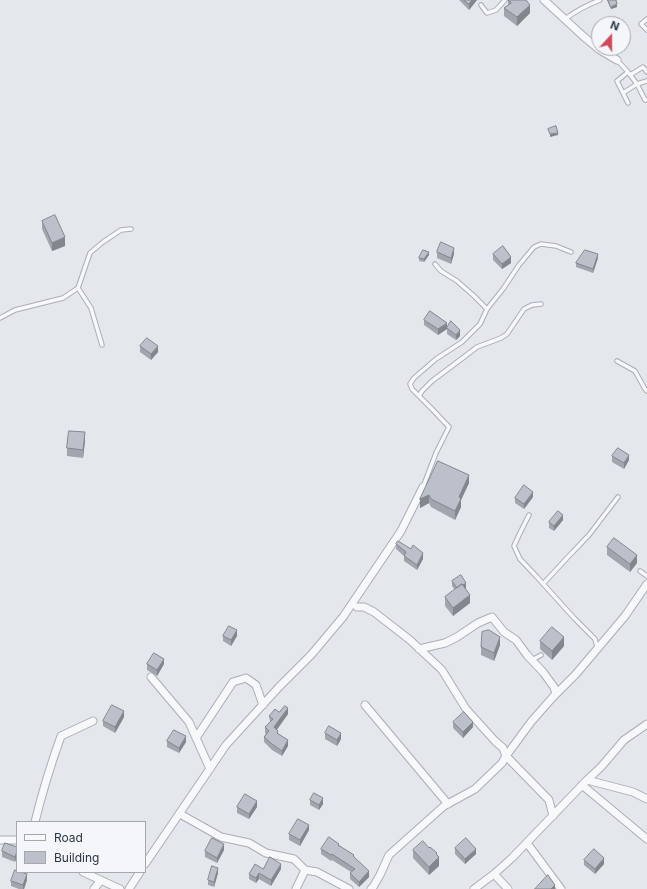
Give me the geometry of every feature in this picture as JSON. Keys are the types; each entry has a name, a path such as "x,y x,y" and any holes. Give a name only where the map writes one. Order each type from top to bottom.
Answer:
{"street":[{"path":"544,0 600,50 617,60"},
{"path":"146,863 226,745 279,687 311,655 342,617 401,531 423,487"},
{"path":"371,889 389,855 448,804 475,789 502,763 531,722 576,674 625,616 647,584"},
{"path":"357,607 364,607 374,612 410,640 442,670 466,709 503,748 506,756 549,800 553,816"},
{"path":"419,649 445,643 478,623 492,617 504,632 516,640 543,672 554,687 556,694"},
{"path":"151,677 189,722 210,769"},
{"path":"196,738 233,682 246,678 256,685 263,705"},
{"path":"365,705 448,804"},
{"path":"35,821 50,765 61,736 93,720"},
{"path":"474,889 512,858 584,783 602,767 624,740 647,724"},
{"path":"584,783 633,792 647,799"},
{"path":"584,783 647,839"},
{"path":"180,814 221,837 249,842 266,853 294,859 305,870 317,872 348,889"},
{"path":"0,840 16,840"},
{"path":"527,843 561,889"},
{"path":"296,889 305,870"},
{"path":"85,873 120,889"},
{"path":"128,889 139,873"},
{"path":"494,874 508,889"},
{"path":"94,889 101,880"}],"lane":[{"path":"481,5 487,13 496,10 505,0"},
{"path":"564,19 600,0"},
{"path":"647,19 641,24 647,30"},
{"path":"617,60 629,73 637,84 645,100 647,100"},
{"path":"628,103 617,81 629,73 643,67 647,72"},
{"path":"623,93 637,84 647,81"},
{"path":"0,318 15,310 63,298 78,288 90,253 121,230 132,229"},
{"path":"423,487 436,453 449,427 412,389 410,384 414,378 436,359 462,342 480,324 487,309 534,246 541,244 556,246 571,252"},
{"path":"435,264 441,271 457,281 487,309"},
{"path":"78,288 91,308 102,345"},
{"path":"419,396 432,381 477,347 501,338 507,334 524,309 532,305 541,304"},
{"path":"617,361 635,371 645,390 647,391"},
{"path":"544,584 589,535 618,497"},
{"path":"529,515 514,546 520,559 595,639 598,648"},
{"path":"640,571 647,576"},
{"path":"532,660 541,655"}],"building":[{"path":"464,0 472,0 469,4"},
{"path":"508,0 526,0 530,5 517,17 504,8 511,3"},
{"path":"608,0 616,0 617,4 611,7"},
{"path":"556,126 558,133 550,134 548,129"},
{"path":"55,215 65,237 52,243 42,221"},
{"path":"441,242 454,248 451,258 437,252"},
{"path":"503,246 511,257 502,264 493,254"},
{"path":"423,250 429,252 424,259 419,258"},
{"path":"585,250 598,254 593,269 576,263"},
{"path":"430,311 447,323 438,329 424,320"},
{"path":"451,321 460,330 456,335 447,328"},
{"path":"147,338 158,346 151,354 140,346"},
{"path":"69,431 85,432 83,450 67,448"},
{"path":"618,448 629,455 624,463 612,456"},
{"path":"438,461 469,475 459,497 461,499 455,511 431,499 429,495 420,499"},
{"path":"524,485 533,492 524,504 515,498"},
{"path":"558,511 563,515 554,526 549,522"},
{"path":"614,538 637,555 630,564 607,547"},
{"path":"398,541 411,549 413,545 423,553 417,565 404,556 406,552 396,544"},
{"path":"461,575 466,583 457,588 452,581"},
{"path":"462,584 470,595 453,608 445,597"},
{"path":"229,626 237,630 231,640 223,636"},
{"path":"552,627 564,637 552,651 540,641"},
{"path":"489,630 500,637 494,653 481,647 482,632"},
{"path":"154,653 164,659 157,670 147,664"},
{"path":"112,705 124,711 115,727 103,721"},
{"path":"285,706 288,708 274,727 278,731 277,733 288,740 282,751 264,737 269,731 265,727 273,719 269,716 275,709 279,712"},
{"path":"464,712 473,722 463,732 453,722"},
{"path":"329,726 341,733 337,740 325,733"},
{"path":"174,730 186,736 179,748 167,741"},
{"path":"314,793 323,798 319,805 310,800"},
{"path":"245,794 257,801 249,814 237,807"},
{"path":"298,819 309,825 300,840 289,834"},
{"path":"329,837 339,844 338,845 354,855 353,856 369,871 359,882 350,873 355,869 332,854 331,855 321,849"},
{"path":"212,838 224,844 217,858 205,851"},
{"path":"466,838 476,849 465,859 455,848"},
{"path":"423,841 429,848 430,847 437,853 436,854 439,857 429,867 413,850"},
{"path":"5,843 16,847 15,857 2,851"},
{"path":"594,849 604,858 595,869 584,860"},
{"path":"270,857 281,864 271,880 259,873 256,878 249,874 255,864 263,869"},
{"path":"212,866 218,868 214,882 208,880"},
{"path":"15,870 16,873 27,874 23,885 11,881"},
{"path":"548,875 555,885 551,889 535,889"}]}
